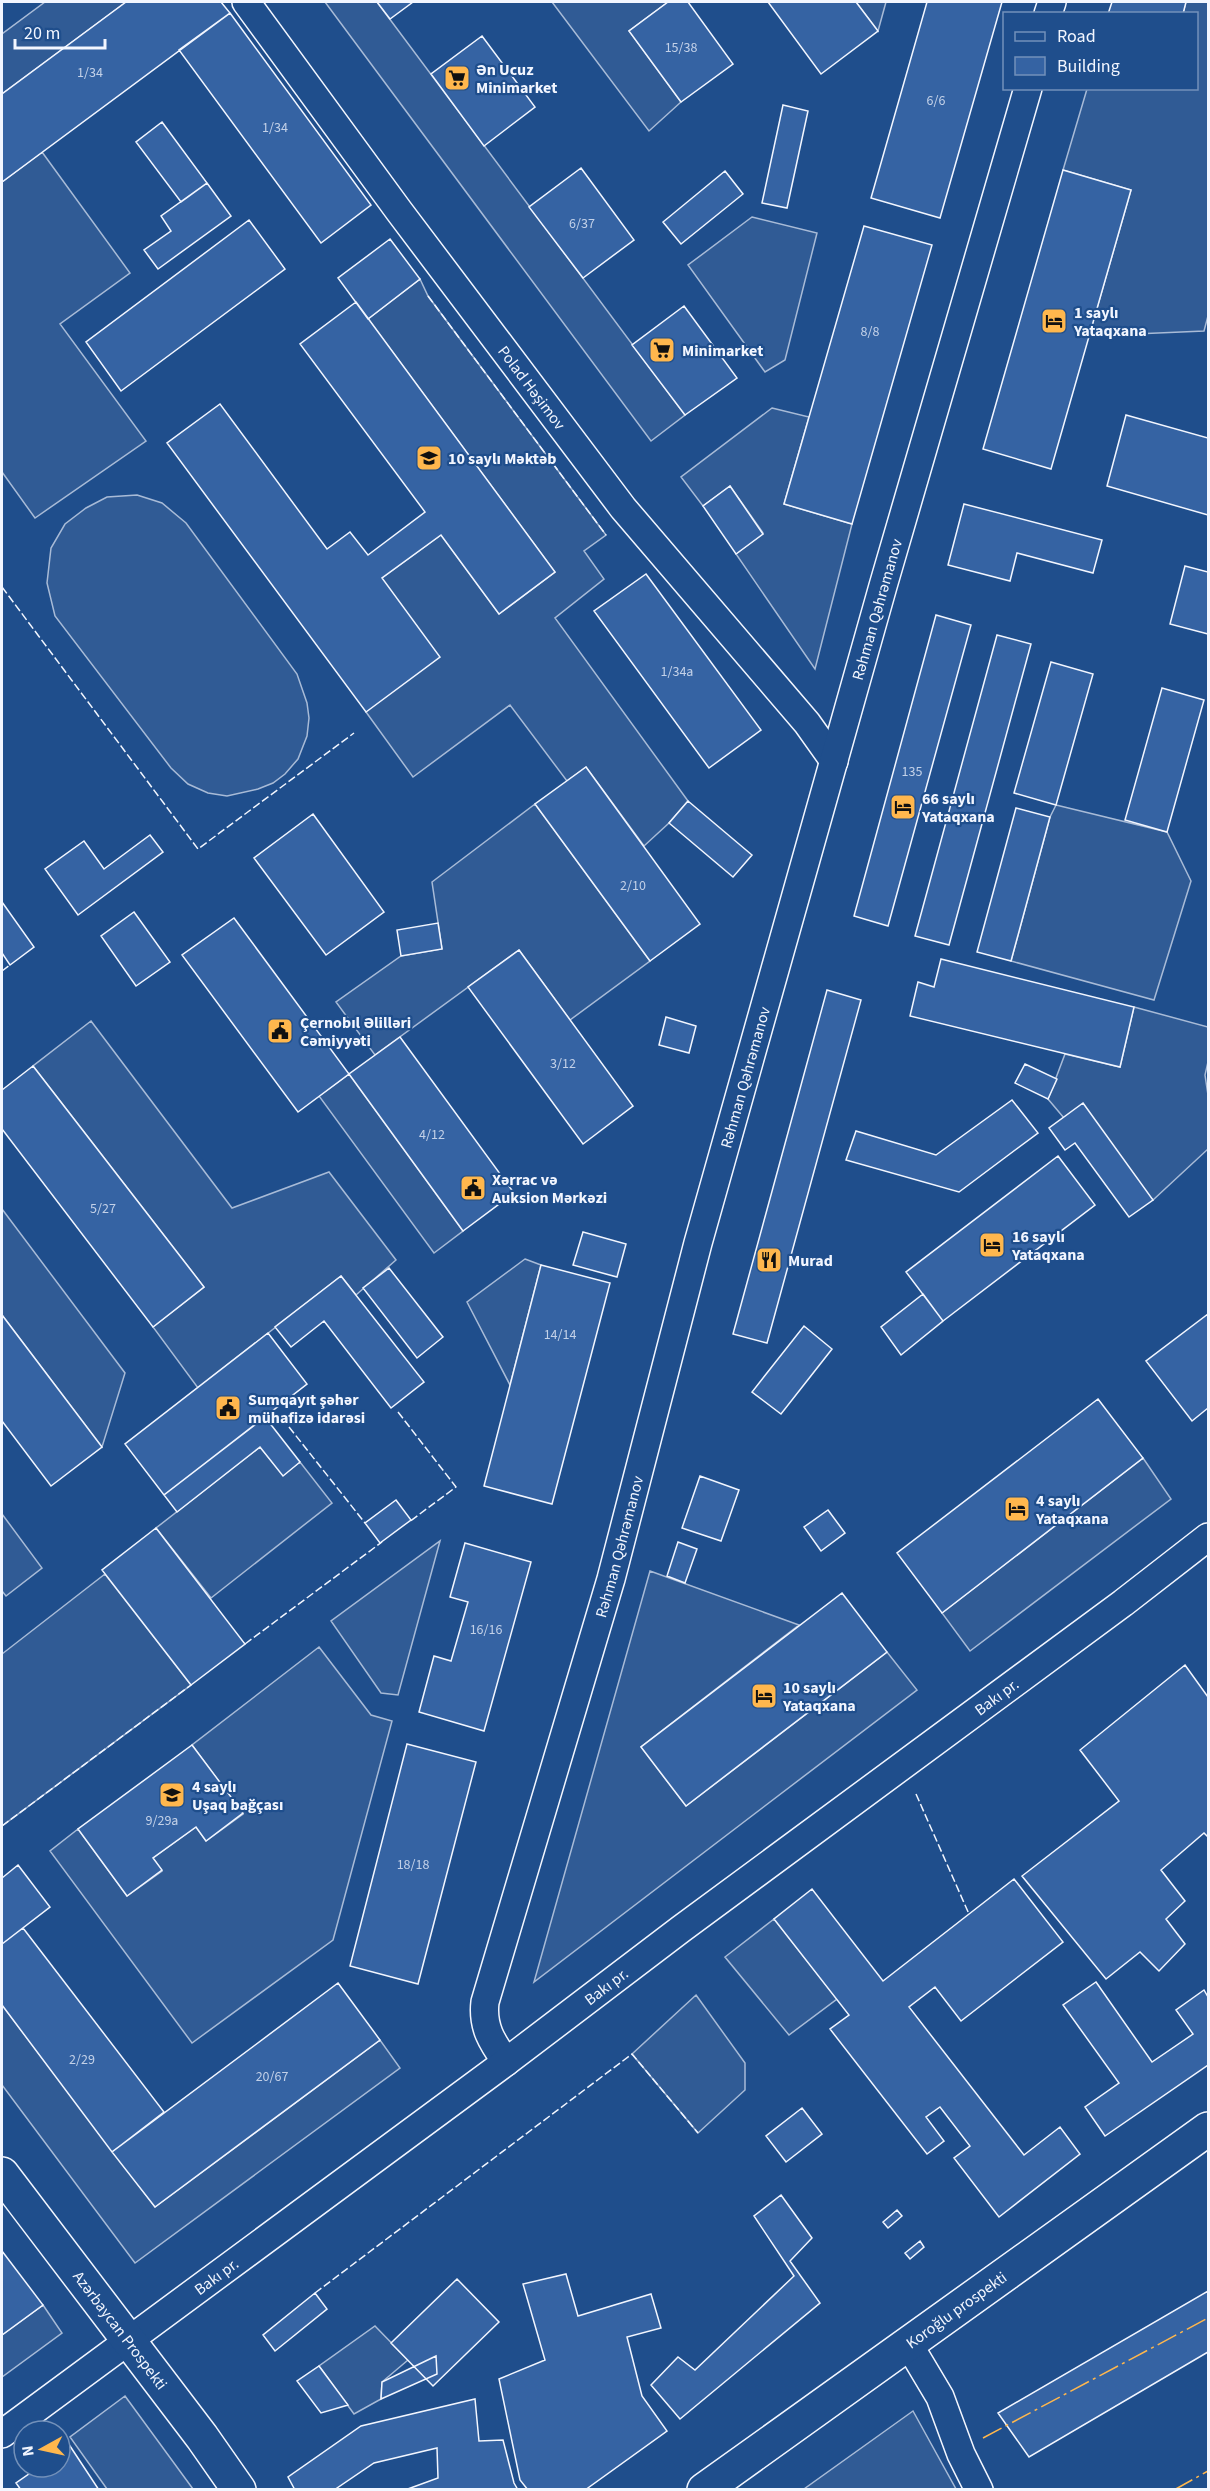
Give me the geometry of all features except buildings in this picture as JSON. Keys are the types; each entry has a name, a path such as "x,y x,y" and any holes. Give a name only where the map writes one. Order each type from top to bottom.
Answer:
{"street":[{"name":"Polad Həşimov","path":"246,2 399,211 623,508 807,723 834,761"},
{"name":"Rəhman Qəhrəmanov","path":"506,2062 486,2029 483,2016 485,2002 611,1579 698,1244 834,761 1027,90"},
{"name":"Bakı pr.","path":"2,2434 127,2339 506,2062 681,1929 1114,1610 1209,1537"},
{"name":"Koroğlu prospekti","path":"704,2490 1209,2129"},
{"name":"Azərbaycan Prospekti","path":"2,2174 239,2490"},
{"path":"909,2345 940,2397 961,2454 979,2490"}],"shaded area":[{"path":"45,2 126,2 2,94 2,34"},
{"path":"325,2 377,2 685,415 651,441"},
{"path":"552,2 668,2 629,31 681,102 649,131"},
{"path":"856,2 886,2 878,31"},
{"path":"1186,2 1208,2 1208,316 1204,331 1089,336 1131,190 1063,170 1087,90 1198,90 1198,12 1183,12"},
{"path":"42,152 130,273 60,324 146,441 35,518 2,472 2,182"},
{"path":"752,217 817,233 785,360 765,372 688,265"},
{"path":"420,279 428,296 606,535 584,551 604,579 555,618 688,801 644,846 586,767 567,781 510,705 413,777 366,712 382,578 441,535 499,614 555,572 368,319"},
{"path":"772,408 809,417 784,504 852,524 815,669 736,554 763,533 730,486 703,506 681,477"},
{"path":"137,495 162,503 186,523 297,674 307,703 309,718 307,736 298,759 285,774 273,783 227,796 208,793 188,784 171,768 55,616 47,583 51,548 65,524 86,508 107,497"},
{"path":"535,804 650,961 570,1020 519,950 375,1055 336,1002 401,956 442,949 432,882"},
{"path":"1056,805 1167,832 1191,881 1154,1000 1011,961 1050,817"},
{"path":"1134,1007 1208,1027 1208,1062 1205,1075 1208,1095 1208,1149 1153,1200 1064,1118 1048,1099 1065,1054 1120,1067"},
{"path":"91,1021 232,1208 329,1172 396,1260 356,1295 341,1276 198,1388 153,1327 204,1287 33,1066"},
{"path":"349,1074 463,1231 434,1253 319,1096"},
{"path":"2,1209 125,1373 102,1447 2,1315"},
{"path":"525,1259 541,1265 510,1385 467,1302"},
{"path":"260,1447 283,1475 300,1462 332,1503 211,1598 156,1528"},
{"path":"1143,1458 1171,1499 970,1651 942,1613"},
{"path":"2,1514 42,1568 6,1596 2,1591"},
{"path":"440,1541 398,1695 381,1693 331,1621"},
{"path":"650,1571 799,1625 641,1747 686,1806 887,1652 917,1690 534,1982"},
{"path":"105,1574 191,1685 2,1826 2,1654"},
{"path":"319,1647 371,1715 392,1721 333,1940 192,2043 50,1851 78,1829 127,1896 162,1871 153,1858 196,1827 206,1841 243,1814 192,1745"},
{"path":"774,1919 837,1999 789,2035 725,1957"},
{"path":"696,1995 745,2063 745,2090 698,2133 632,2054"},
{"path":"2,2005 155,2207 380,2040 400,2068 135,2263 2,2085"},
{"path":"43,2305 62,2333 2,2377 2,2335"},
{"path":"375,2326 408,2360 382,2382 381,2399 354,2414 319,2366"},
{"path":"125,2396 193,2489 107,2489 72,2440 72,2436"},
{"path":"913,2411 956,2489 804,2489"}],"fence":[{"path":"428,296 606,535"},
{"path":"2,587 198,849 354,733"},
{"path":"2,971 10,965"},
{"path":"398,1412 456,1487 409,1522"},
{"path":"289,1427 365,1523"},
{"path":"245,1644 382,1542"},
{"path":"2,1826 191,1685"},
{"path":"916,1794 969,1914"},
{"path":"315,2293 632,2054 698,2133"}],"power":[{"path":"983,2438 1208,2318"},
{"path":"1174,2490 1208,2471"}],"place":[{"name":"Ən Ucuz Minimarket","path":"457,78"},
{"name":"1 saylı Yataqxana","path":"1054,321"},
{"name":"Minimarket","path":"662,350"},
{"name":"10 saylı Məktəb","path":"429,458"},
{"name":"66 saylı Yataqxana","path":"903,807"},
{"name":"Çernobıl Əlilləri Cəmiyyəti","path":"280,1031"},
{"name":"Xərrac və Auksion Mərkəzi","path":"473,1188"},
{"name":"16 saylı Yataqxana","path":"992,1245"},
{"name":"Murad","path":"769,1260"},
{"name":"Sumqayıt şəhər mühafizə idarəsi","path":"228,1408"},
{"name":"4 saylı Yataqxana","path":"1017,1509"},
{"name":"10 saylı Yataqxana","path":"764,1696"},
{"name":"4 saylı Uşaq bağçası","path":"172,1795"}]}
